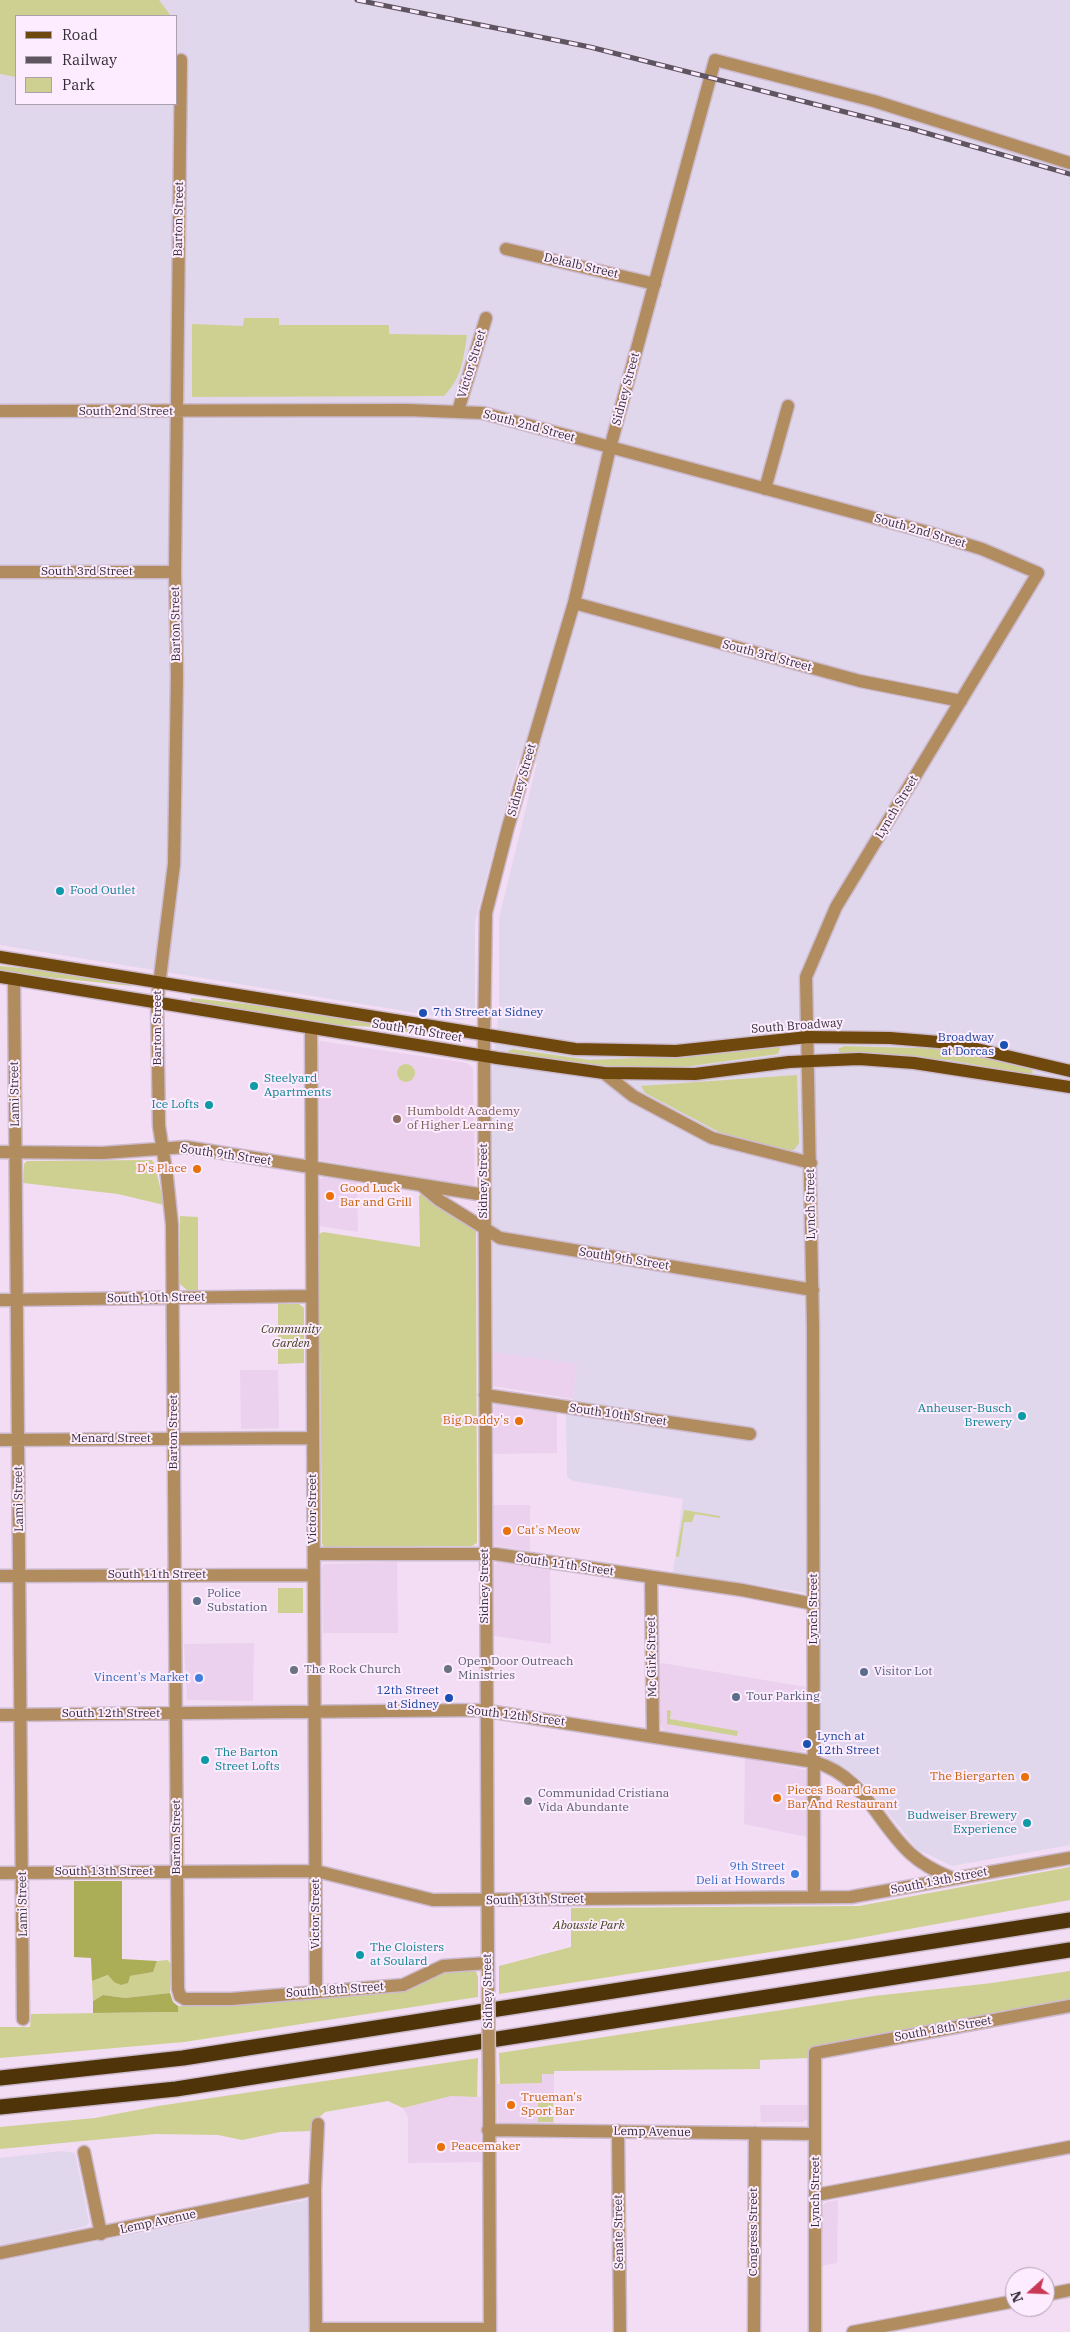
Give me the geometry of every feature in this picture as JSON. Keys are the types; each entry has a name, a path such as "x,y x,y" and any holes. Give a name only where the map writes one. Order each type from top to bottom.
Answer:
{"highway":[{"path":"0,2078 80,2071 193,2056 1070,1920"},
{"path":"0,2107 176,2089 1070,1950"}],"main road":[{"name":"South 7th Street","path":"0,957 553,1046"},
{"name":"South 7th Street","path":"0,977 484,1056 604,1073"},
{"name":"South Broadway","path":"553,1046 595,1051 676,1052 808,1037 882,1038 951,1043 1070,1071"},
{"path":"604,1073 695,1074 808,1061 859,1060 914,1063 1070,1087"}],"street":[{"name":"Barton Street","path":"180,1996 177,1872 172,1210 159,1126 157,1002 174,864 177,676 175,572 181,60"},
{"name":"Sidney Street","path":"490,2330 484,1035 486,913 508,827 574,603 610,448 656,284 715,60 874,101 1070,163"},
{"name":"Dekalb Street","path":"506,249 656,284"},
{"name":"Victor Street","path":"458,411 486,318"},
{"path":"765,489 788,406"},
{"name":"South 2nd Street","path":"0,411 458,411 483,413 927,532 982,550 1038,573"},
{"name":"South 3rd Street","path":"0,572 175,572"},
{"name":"Lynch Street","path":"814,1897 813,1290 806,977 836,908 1038,573"},
{"name":"South 3rd Street","path":"574,603 860,681 961,701"},
{"name":"Lami Street","path":"14,979 23,2019"},
{"name":"Victor Street","path":"310,1028 316,1990"},
{"path":"604,1073 633,1096 712,1138 811,1163"},
{"name":"South 9th Street","path":"0,1152 102,1153 186,1147 484,1195"},
{"name":"South 9th Street","path":"421,1185 438,1200 494,1237 813,1290"},
{"name":"South 10th Street","path":"0,1300 312,1296"},
{"name":"South 10th Street","path":"485,1395 750,1434"},
{"name":"Menard Street","path":"0,1440 313,1438"},
{"name":"South 11th Street","path":"314,1554 485,1554 742,1590 814,1604"},
{"name":"South 11th Street","path":"0,1576 314,1575"},
{"name":"Mc Girk Street","path":"651,1577 653,1736"},
{"name":"South 12th Street","path":"0,1714 486,1710 815,1762 829,1766 850,1779 912,1855 933,1870 952,1878"},
{"name":"South 13th Street","path":"0,1873 316,1871 433,1900 814,1897 868,1895 952,1878 1070,1858"},
{"name":"South 18th Street","path":"180,1996 185,1999 231,1999 316,1990 403,1985 443,1966 488,1970"},
{"name":"South 18th Street","path":"816,2053 1070,2006"},
{"name":"Lynch Street","path":"815,2332 816,2053"},
{"path":"318,2124 315,2189 316,2330 490,2330"},
{"name":"Lemp Avenue","path":"488,2130 815,2134"},
{"name":"Senate Street","path":"618,2131 620,2332"},
{"name":"Congress Street","path":"754,2332 755,2133"},
{"path":"816,2195 1070,2148"},
{"path":"84,2152 101,2234"},
{"name":"Lemp Avenue","path":"0,2253 315,2189"},
{"path":"1055,2293 1070,2290"},
{"path":"853,2332 1005,2303"}],"shaded area":[{"path":"0,0 1070,0 1070,1845 952,1866 917,1849 866,1785 850,1771 822,1755 820,1599 802,1592 673,1573 683,1499 573,1481 567,1477 566,1414 573,1399 577,1364 493,1352 491,1082 499,1009 499,918 537,763 518,760 475,921 475,1008 473,1014 468,1019 460,1020 0,945"},
{"name":"Humboldt Academy of Higher Learning","path":"320,1041 467,1063 473,1068 475,1185 469,1186 320,1160 318,1048"},
{"path":"326,1177 357,1182 358,1232 319,1226 318,1182 321,1178"},
{"path":"493,1352 577,1364 573,1399 493,1386"},
{"path":"240,1370 278,1370 279,1428 241,1429"},
{"path":"495,1404 557,1413 557,1453 493,1454 493,1408"},
{"path":"493,1505 530,1505 530,1551 494,1545"},
{"path":"397,1562 398,1633 323,1633 322,1568 324,1564"},
{"path":"498,1562 550,1570 551,1644 494,1636 493,1568 494,1564"},
{"path":"254,1643 253,1701 187,1700 184,1644"},
{"name":"Tour Parking","path":"662,1663 806,1687 806,1750 799,1752 664,1731 659,1722 658,1666"},
{"path":"745,1758 806,1770 807,1837 744,1824"},
{"path":"74,1881 122,1881 122,1959 157,1961 153,1972 130,1976 128,1983 121,1985 114,1982 108,1975 92,1981 91,1958 74,1957"},
{"path":"170,1993 173,2002 178,2006 178,2012 93,2013 93,2001 103,1995 125,1998"},
{"path":"542,2074 554,2074 554,2125 498,2124 497,2084 542,2083"},
{"path":"451,2096 481,2097 481,2162 408,2163 408,2117 403,2108"},
{"path":"760,2105 808,2105 808,2119 802,2122 761,2122"},
{"path":"62,2151 75,2153 89,2222 87,2226 0,2245 0,2158"},
{"path":"306,2200 309,2201 312,2332 0,2332 0,2260"},
{"path":"838,2200 837,2263 821,2266 822,2206 827,2202"}],"green space":[{"path":"0,0 159,0 170,15 15,15 15,77 0,74"},
{"path":"244,318 279,318 279,325 389,325 389,334 467,335 463,361 458,375 444,396 192,397 192,324 243,326"},
{"path":"0,966 53,971 131,983 132,986 18,974 0,971"},
{"path":"191,998 274,1007 457,1038 453,1040 377,1027 333,1025 191,1002"},
{"path":"775,1045 780,1048 778,1054 669,1069 609,1067 510,1053 508,1051 512,1049 590,1060 685,1056"},
{"path":"844,1046 948,1049 1033,1067 1032,1075 949,1060 840,1053 838,1049"},
{"path":"406,1064 412,1067 415,1073 412,1079 406,1082 400,1079 397,1073 400,1067"},
{"path":"797,1075 799,1143 794,1150 785,1150 719,1132 645,1093 641,1086"},
{"path":"152,1160 155,1165 164,1205 118,1194 23,1183 24,1164 27,1161"},
{"path":"421,1194 476,1230 477,1543 472,1546 324,1547 322,1544 319,1234 323,1232 420,1247 419,1196"},
{"path":"180,1216 198,1217 198,1290 187,1290 180,1284"},
{"name":"Community Garden","path":"278,1304 299,1304 304,1308 304,1363 278,1364"},
{"path":"684,1510 720,1516 720,1518 695,1514 692,1522 684,1522 679,1557 676,1556"},
{"path":"278,1588 303,1588 303,1613 278,1613"},
{"path":"667,1710 671,1711 670,1719 738,1731 737,1736 667,1724"},
{"name":"Aboussie Park","path":"1070,1867 1070,1900 848,1940 499,1994 499,1966 571,1947 571,1908 859,1906"},
{"path":"168,1960 171,1965 170,1993 125,1998 103,1995 93,2001 92,1981 109,1975 114,1982 130,1976 153,1972 157,1961"},
{"path":"475,1969 478,1977 478,1997 184,2042 0,2058 0,2027 30,2027 31,2014 178,2012 178,2006 231,2004 392,1990 441,1972"},
{"path":"1070,1971 1070,1999 815,2049 808,2051 808,2058 760,2060 760,2069 554,2071 554,2074 542,2074 542,2083 500,2084 499,2053 874,1996 992,1983"},
{"path":"478,2058 477,2097 451,2096 403,2108 388,2101 325,2112 313,2123 311,2131 280,2132 242,2140 218,2135 156,2134 0,2149 0,2127 95,2118 158,2106"},
{"path":"538,2096 553,2096 553,2122 538,2122"}],"railway":[{"path":"357,0 590,47 912,129 1070,174"}],"place":[{"name":"Food Outlet","path":"60,891"},
{"name":"7th Street at Sidney","path":"423,1013"},
{"name":"Broadway at Dorcas","path":"1004,1045"},
{"name":"Steelyard Apartments","path":"254,1086"},
{"name":"Ice Lofts","path":"209,1105"},
{"name":"Humboldt Academy of Higher Learning","path":"397,1119"},
{"name":"D's Place","path":"197,1169"},
{"name":"Good Luck Bar and Grill","path":"330,1196"},
{"name":"Anheuser-Busch Brewery","path":"1022,1416"},
{"name":"Big Daddy's","path":"519,1421"},
{"name":"Cat's Meow","path":"507,1531"},
{"name":"Police Substation","path":"197,1601"},
{"name":"Open Door Outreach Ministries","path":"448,1669"},
{"name":"The Rock Church","path":"294,1670"},
{"name":"Visitor Lot","path":"864,1672"},
{"name":"Vincent's Market","path":"199,1678"},
{"name":"Tour Parking","path":"736,1697"},
{"name":"12th Street at Sidney","path":"449,1698"},
{"name":"Lynch at 12th Street","path":"807,1744"},
{"name":"The Barton Street Lofts","path":"205,1760"},
{"name":"The Biergarten","path":"1025,1777"},
{"name":"Pieces Board Game Bar And Restaurant","path":"777,1798"},
{"name":"Communidad Cristiana Vida Abundante","path":"528,1801"},
{"name":"Budweiser Brewery Experience","path":"1027,1823"},
{"name":"9th Street Deli at Howards","path":"795,1874"},
{"name":"The Cloisters at Soulard","path":"360,1955"},
{"name":"Trueman's Sport Bar","path":"511,2105"},
{"name":"Peacemaker","path":"441,2147"}]}
